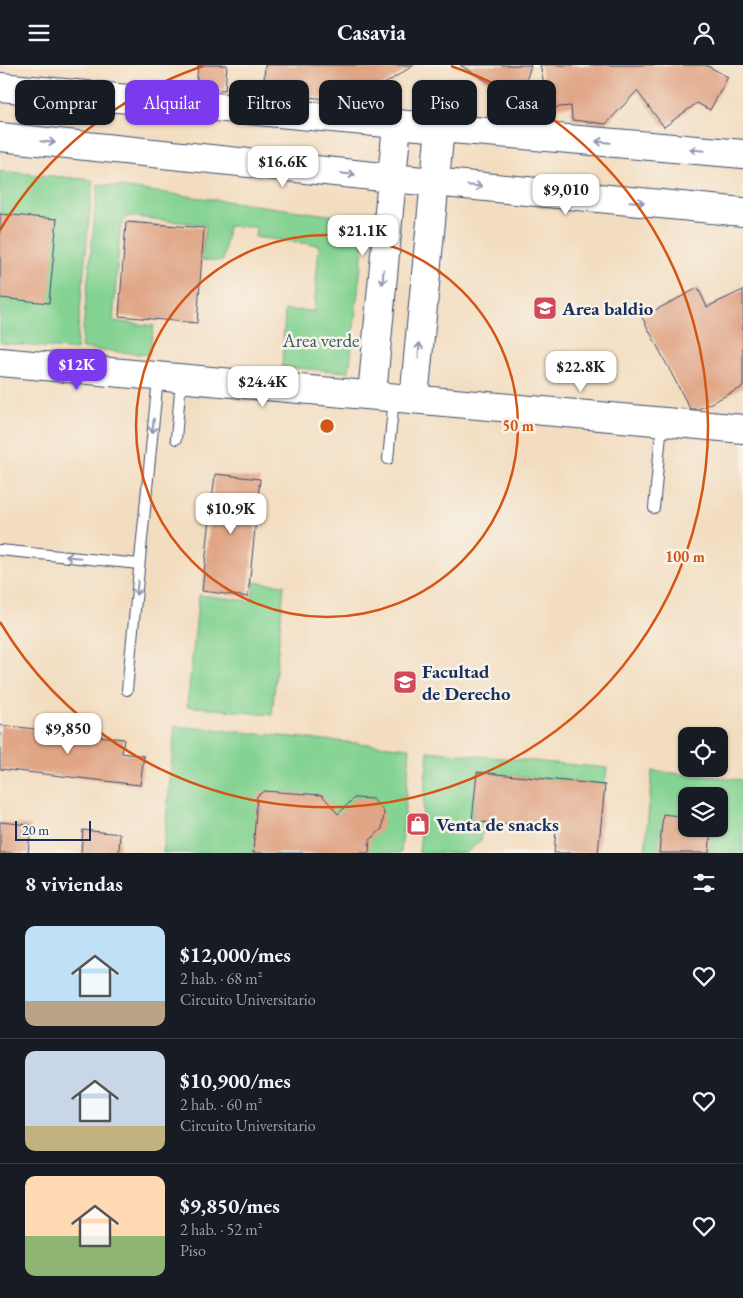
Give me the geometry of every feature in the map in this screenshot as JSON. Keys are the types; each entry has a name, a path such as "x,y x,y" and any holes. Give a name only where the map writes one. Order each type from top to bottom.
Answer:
{"main road":[{"path":"0,87 319,117"},
{"path":"394,397 392,179 396,125"},
{"path":"402,125 743,154"},
{"path":"394,397 435,182 440,129"},
{"path":"0,137 392,179 743,212"},
{"path":"0,362 169,379 394,397 743,429"}],"lane":[{"path":"169,379 176,439"},
{"path":"126,690 139,564 169,379"},
{"path":"388,459 394,397"},
{"path":"654,508 662,421"},
{"path":"0,550 139,564"}],"green space":[{"path":"0,171 93,180 76,350 0,343"},
{"name":"Area verde","path":"98,184 366,220 349,372 282,367 285,310 314,311 319,245 255,237 256,227 228,226 223,261 201,260 206,225 126,216 120,230 113,321 154,326 149,355 81,348"},
{"path":"254,582 284,585 272,715 187,706 199,595 252,601"},
{"path":"175,726 410,748 401,853 163,853"},
{"path":"428,751 607,768 605,785 478,772 472,821 483,822 481,840 466,853 419,853"},
{"path":"652,771 678,774 678,777 713,777 743,780 743,853 645,853"}],"building":[{"path":"198,65 227,65 225,90 219,90 219,80 197,80"},
{"path":"265,65 414,65 391,80 319,80 319,98 309,97 309,80 264,80"},
{"path":"460,65 531,65 526,80 487,81"},
{"path":"540,65 706,65 728,77 710,110 697,103 664,127 637,91 606,124 572,120 571,106 556,107 556,80 543,80"},
{"path":"0,214 57,219 49,303 0,298"},
{"path":"126,222 204,228 197,323 119,316"},
{"path":"698,288 707,307 743,290 743,387 699,409 690,409 642,317"},
{"path":"215,474 260,479 248,597 202,591"},
{"path":"0,725 124,739 122,753 144,756 140,785 0,769"},
{"path":"477,772 605,785 598,853 554,853 556,830 472,821"},
{"path":"264,791 322,795 338,814 354,798 373,799 384,812 382,829 370,840 369,853 253,853 257,796"},
{"path":"663,814 678,816 678,837 710,837 709,853 659,853"},
{"path":"0,822 31,825 28,853 0,853"},
{"path":"83,830 120,834 119,853 81,853"}],"place":[{"name":"Area baldio","path":"545,308"},
{"name":"Facultad de Derecho","path":"405,682"},
{"name":"Venta de snacks","path":"418,824"}]}
